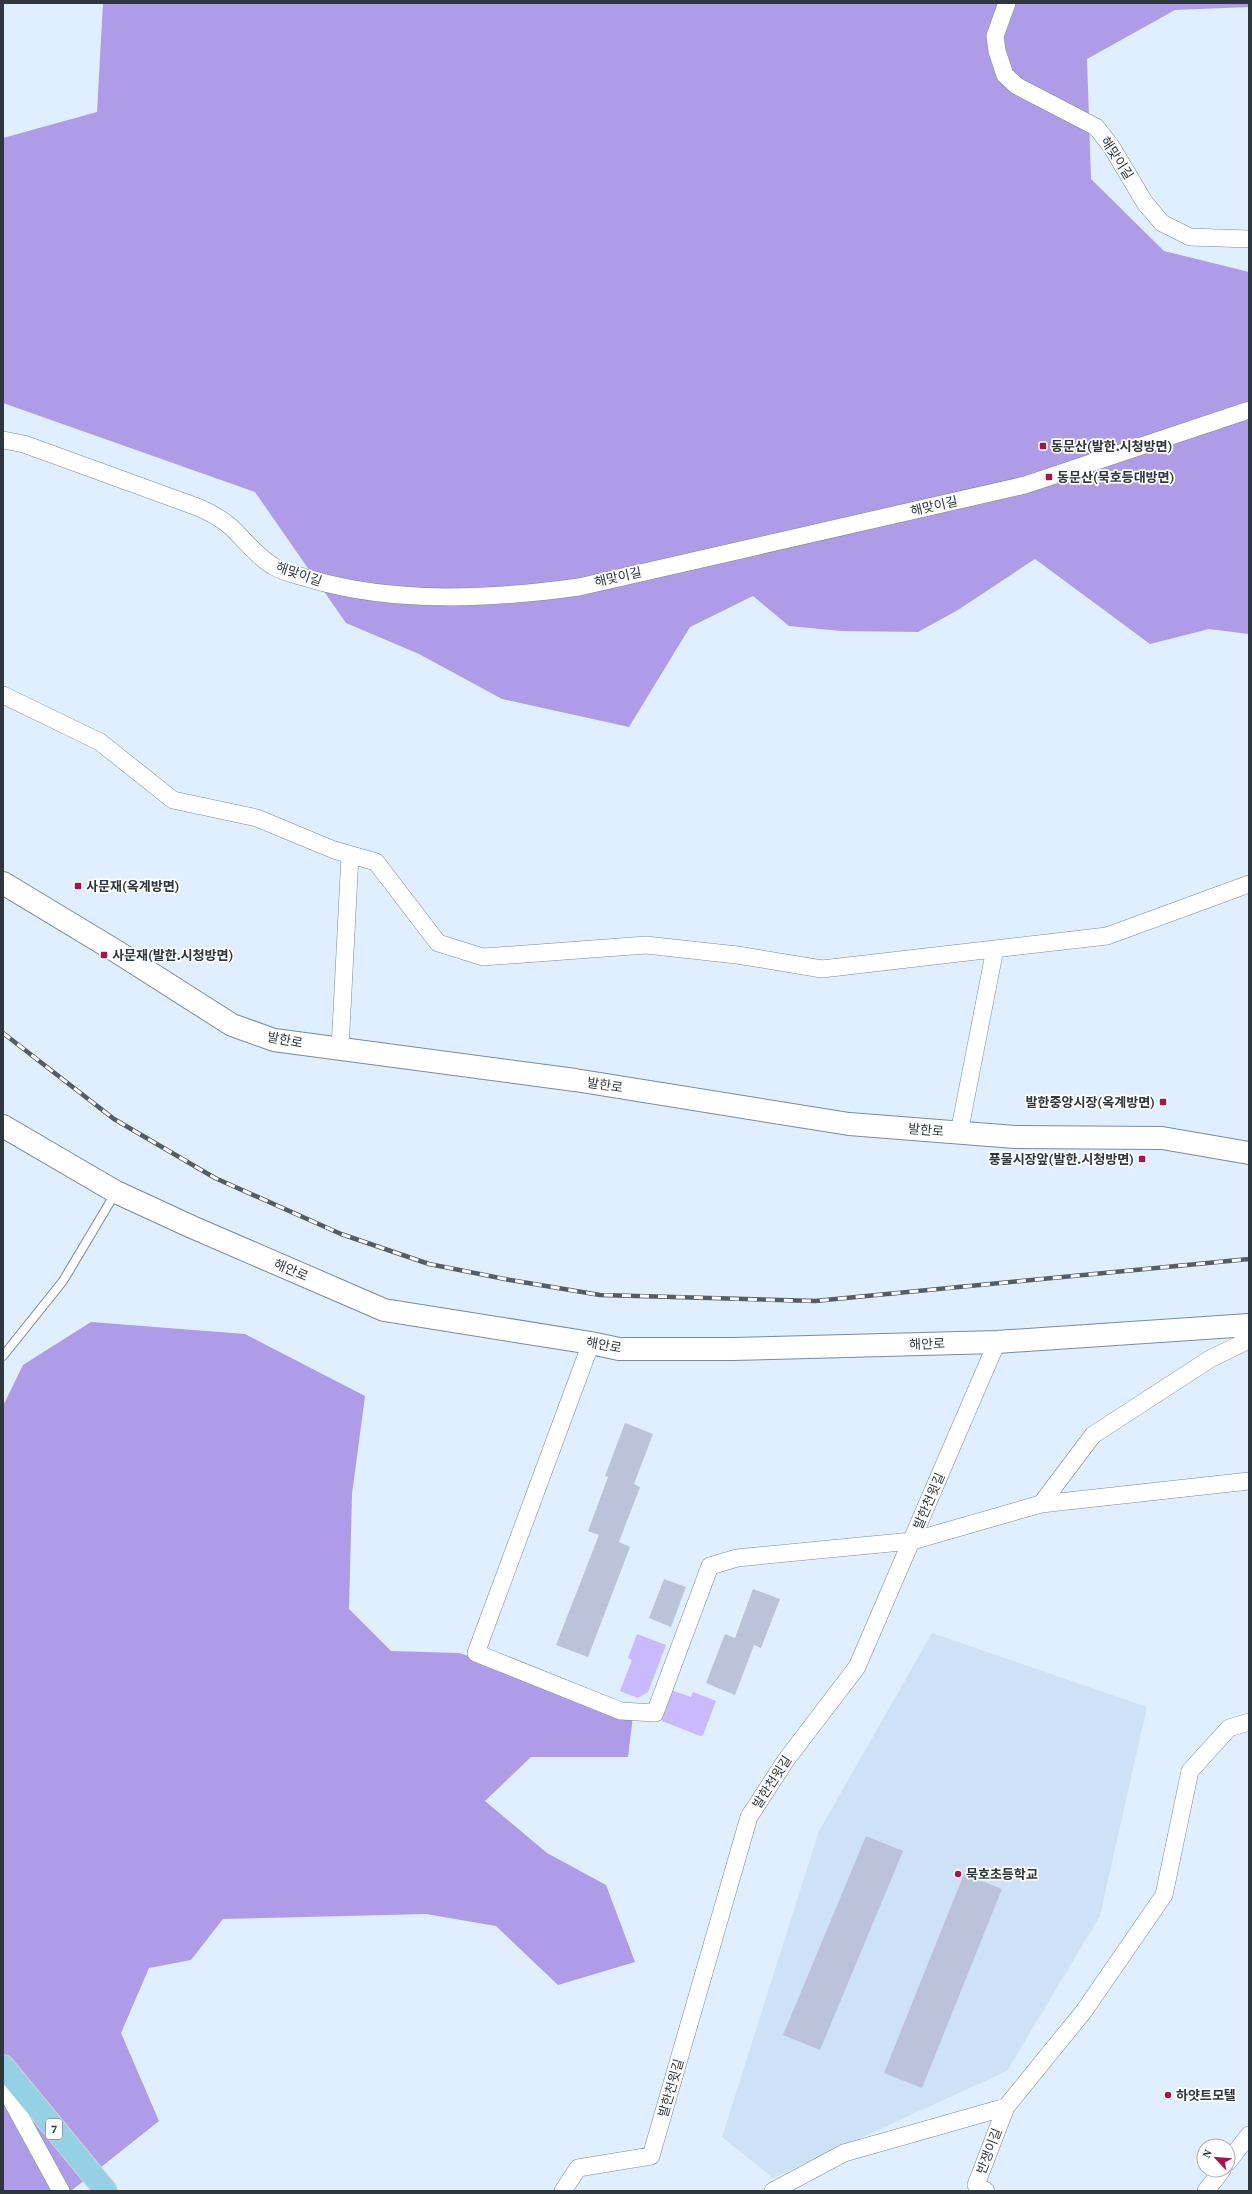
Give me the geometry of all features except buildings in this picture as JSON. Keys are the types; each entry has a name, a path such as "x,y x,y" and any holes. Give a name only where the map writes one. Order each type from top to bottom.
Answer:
{"main road":[{"name":"7","path":"3,2066 106,2191"}],"street":[{"name":"해맞이길","path":"1007,3 995,36 997,51 1005,75 1017,86 1096,127 1111,146 1145,203 1162,223 1190,236 1249,239"},
{"name":"해맞이길","path":"3,440 24,444 200,508 218,517 254,551 273,566 290,573 350,589 429,596 528,594 579,587 1025,485 1249,410"},
{"path":"3,694 100,742 174,800 257,818 334,850 376,862 438,943 483,957 646,945 737,955 822,969 1107,936 1249,884"},
{"path":"340,1049 350,855"},
{"name":"발한로","path":"3,883 119,953 232,1025 274,1040 575,1080 849,1124 1015,1137 1162,1138 1249,1153"},
{"path":"959,1133 995,949"},
{"name":"해안로","path":"3,1126 116,1192 192,1227 384,1310 591,1343 619,1350 732,1349 997,1342 1249,1325"},
{"path":"1041,1504 1093,1436 1210,1359 1249,1340"},
{"name":"발한천윗길","path":"563,2191 578,2168 651,2156 749,1817 786,1760 856,1667 912,1541 997,1342"},
{"path":"591,1343 476,1653 621,1711 655,1713 710,1566 737,1558 912,1541 1041,1504 1249,1481"},
{"path":"773,2191 844,2153 1006,2107 1084,2011 1164,1895 1190,1771 1229,1728 1249,1722"},
{"path":"3,2085 60,2191"},
{"name":"반쟁이길","path":"986,2191 976,2184 1006,2107"},
{"path":"1236,2152 1249,2135"},
{"path":"1206,2191 1216,2178"}],"lane":[{"path":"3,1356 63,1281 116,1192"}],"shaded area":[{"path":"103,3 1249,3 1249,7 1175,10 1087,59 1091,179 1164,251 1249,272 1249,634 1209,629 1150,644 1035,559 958,610 918,632 841,631 789,626 753,596 690,627 629,727 502,699 419,654 346,623 255,492 3,403 3,138 97,112"},
{"path":"91,1322 245,1334 365,1396 352,1494 349,1609 391,1651 459,1653 634,1707 628,1757 531,1757 485,1801 547,1853 606,1885 635,1962 558,1985 496,1926 426,1914 223,1919 191,1960 149,1968 121,2033 159,2121 71,2191 3,2191 3,1406 23,1365"},
{"name":"묵호초등학교","path":"932,1633 1147,1707 1100,1916 1007,2071 773,2178 722,2137 819,1831"},
{"path":"637,1634 666,1645 648,1692 638,1698 620,1691 632,1660 628,1658"},
{"path":"668,1689 691,1697 693,1692 716,1701 703,1735 700,1736 662,1721 659,1713"}],"railway":[{"path":"3,1033 114,1119 215,1178 341,1234 429,1264 510,1280 600,1295 815,1301 1249,1259"}],"place":[{"name":"동문산(발한.시청방면)","path":"1043,446"},
{"name":"동문산(묵호등대방면)","path":"1049,477"},
{"name":"사문재(옥계방면)","path":"78,886"},
{"name":"사문재(발한.시청방면)","path":"104,955"},
{"name":"발한중앙시장(옥계방면)","path":"1163,1102"},
{"name":"풍물시장앞(발한.시청방면)","path":"1142,1159"},
{"name":"묵호초등학교","path":"958,1874"},
{"name":"하얏트모텔","path":"1168,2095"}]}
